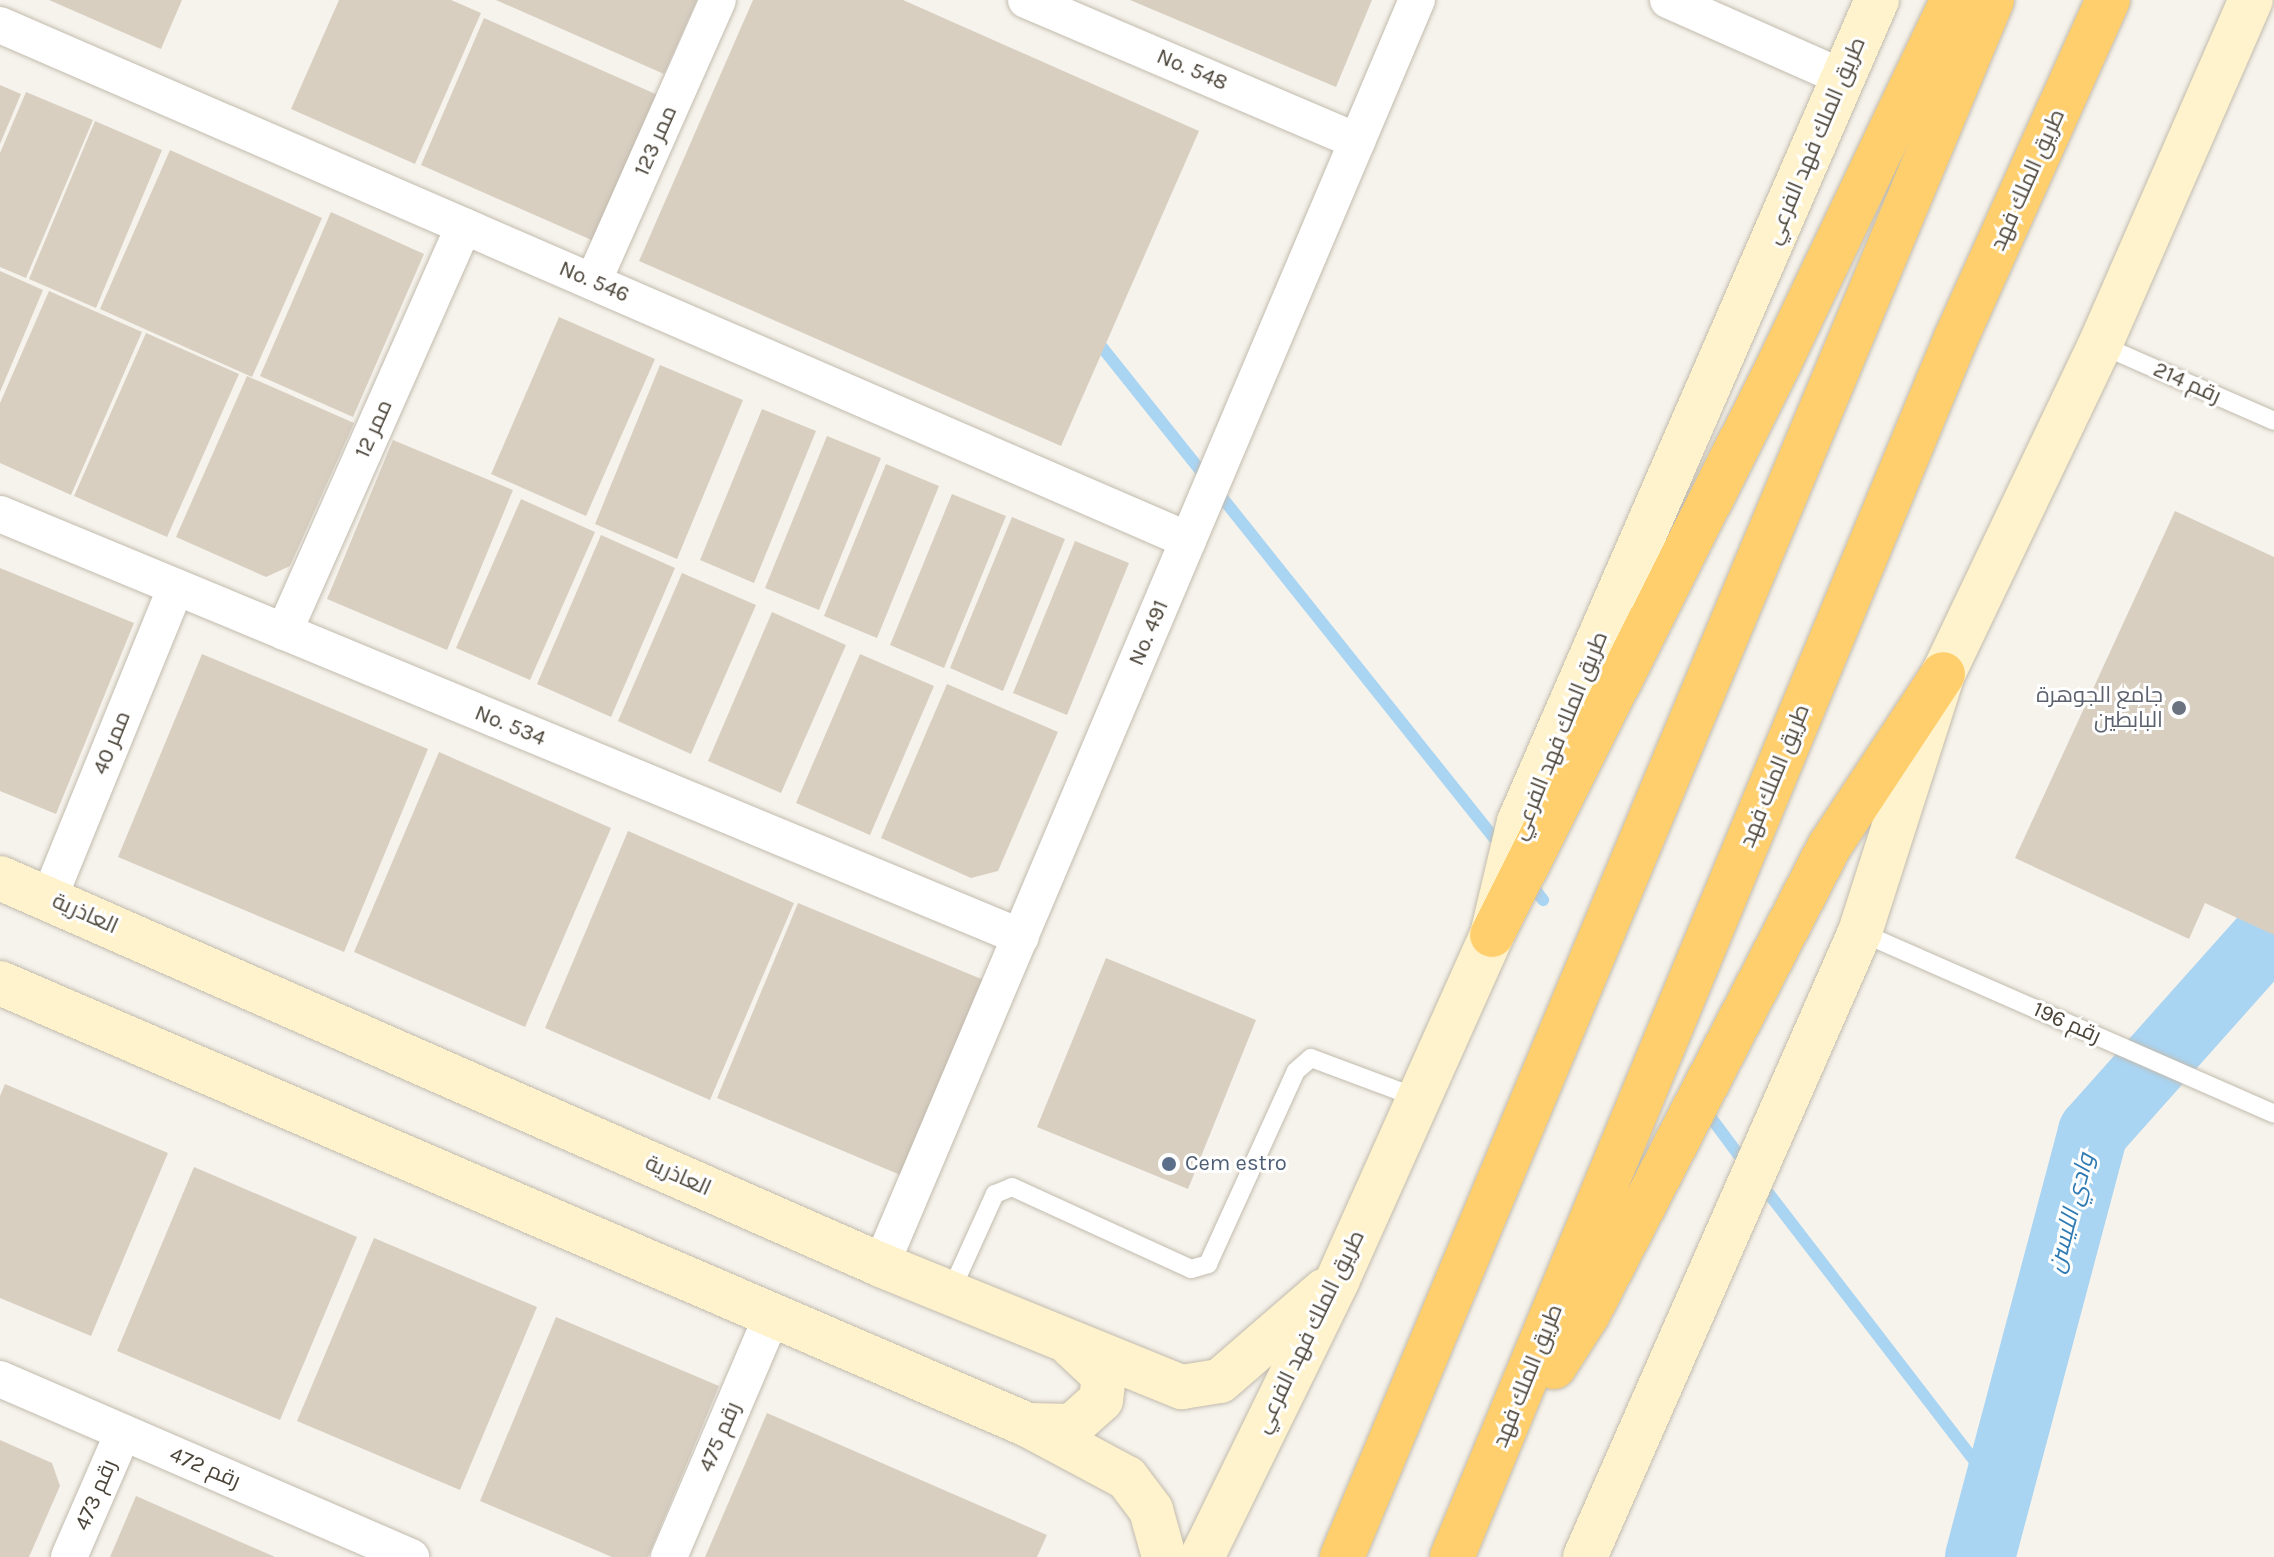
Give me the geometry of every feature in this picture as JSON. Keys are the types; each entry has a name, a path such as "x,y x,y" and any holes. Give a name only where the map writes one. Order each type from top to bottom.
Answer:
{"highway":[{"path":"1492,935 1779,364 1953,0"},
{"path":"1342,1557 1992,0"},
{"name":"طريق الملك فهد","path":"1452,1557 1956,338 2108,0"},
{"path":"1491,1467 1588,1314 1829,847 1943,674"}],"main road":[{"name":"طريق الملك فهد الفرعي","path":"1202,1557 1338,1279 1492,935 1519,822 1877,0"},
{"path":"1585,1557 1860,932 1943,674 2100,345 2251,0"},
{"name":"العاذرية","path":"0,878 881,1265 1071,1345 1182,1387 1220,1381 1338,1279"},
{"path":"0,983 1028,1425 1127,1478 1151,1510 1164,1557"},
{"path":"1028,1425 1072,1426 1101,1400 1104,1376 1071,1345"}],"street":[{"name":"ممر 123","path":"593,282 718,0"},
{"name":"No. 548","path":"1026,0 1357,141"},
{"name":"No. 491","path":"881,1265 1417,0"},
{"path":"1668,0 1844,78"},
{"name":"No. 546","path":"0,25 1188,540"},
{"name":"ممر 12","path":"284,632 464,226"},
{"name":"No. 534","path":"0,514 1021,937"},
{"name":"ممر 40","path":"49,898 176,587"},
{"name":"رقم 475","path":"669,1557 772,1316"},
{"name":"رقم 472","path":"0,1379 411,1557"},
{"name":"رقم 473","path":"69,1557 123,1433"}],"lane":[{"name":"رقم 214","path":"2100,345 2274,421"},
{"name":"رقم 196","path":"1860,932 2274,1114"},
{"path":"950,1293 995,1194 1012,1187 1191,1269 1208,1264 1296,1071 1311,1058 1418,1098"}],"building":[{"path":"49,0 182,0 161,49"},
{"path":"339,0 451,0 481,13 415,164 291,109"},
{"path":"496,0 697,0 664,74"},
{"path":"753,0 903,0 1199,131 1061,446 639,261"},
{"path":"1130,0 1372,0 1336,87"},
{"path":"484,18 660,96 596,242 421,165"},
{"path":"0,85 21,94 0,144"},
{"path":"26,92 93,120 26,278 0,267 0,153"},
{"path":"95,121 162,150 96,308 29,279"},
{"path":"170,150 322,218 252,377 100,309"},
{"path":"331,212 424,254 353,417 260,376"},
{"path":"0,271 43,290 0,392"},
{"path":"49,291 142,332 71,495 0,463 0,403"},
{"path":"559,317 655,359 586,516 491,474"},
{"path":"146,333 239,374 167,537 74,496"},
{"path":"660,365 743,400 677,559 595,524"},
{"path":"247,376 354,423 290,566 266,577 176,537"},
{"path":"762,409 816,431 754,583 700,560"},
{"path":"827,436 881,458 819,610 765,588"},
{"path":"393,440 513,490 447,650 327,599"},
{"path":"886,464 939,486 877,638 824,616"},
{"path":"952,494 1006,516 944,668 890,645"},
{"path":"521,499 595,532 530,680 456,648"},
{"name":"جامع الجوهرة البابطين","path":"2175,511 2274,557 2274,935 2205,903 2189,939 2015,858"},
{"path":"1012,517 1065,539 1003,691 950,668"},
{"path":"601,535 675,568 611,717 537,684"},
{"path":"1075,541 1129,563 1067,715 1013,693"},
{"path":"0,568 134,623 56,814 0,791"},
{"path":"682,573 756,605 691,754 618,721"},
{"path":"772,612 846,645 781,793 708,761"},
{"path":"202,654 428,749 344,952 118,857"},
{"path":"860,654 934,686 870,835 796,803"},
{"path":"947,684 1058,732 998,871 971,878 881,838"},
{"path":"439,752 611,828 525,1027 354,952"},
{"path":"628,831 794,903 710,1100 545,1028"},
{"path":"798,903 991,983 910,1179 717,1098"},
{"path":"1106,958 1256,1020 1188,1189 1037,1127"},
{"path":"5,1084 168,1153 91,1336 0,1298 0,1096"},
{"path":"194,1167 357,1237 280,1420 117,1351"},
{"path":"374,1238 537,1307 460,1490 297,1421"},
{"path":"556,1317 719,1386 648,1557 612,1557 480,1501"},
{"path":"767,1413 1047,1535 1037,1557 705,1557"},
{"path":"0,1440 52,1463 60,1486 29,1557 0,1557"},
{"path":"136,1496 275,1557 110,1557"}],"waterway":[{"path":"1093,336 1494,838"},
{"path":"1529,882 1543,900"},
{"name":"وادي الليسن","path":"1980,1557 2093,1132 2274,929"},
{"path":"1709,1115 1738,1154"},
{"path":"1769,1194 1998,1491"}],"place":[{"name":"جامع الجوهرة البابطين","path":"2179,708"},
{"name":"Cem estro","path":"1169,1164"}]}
